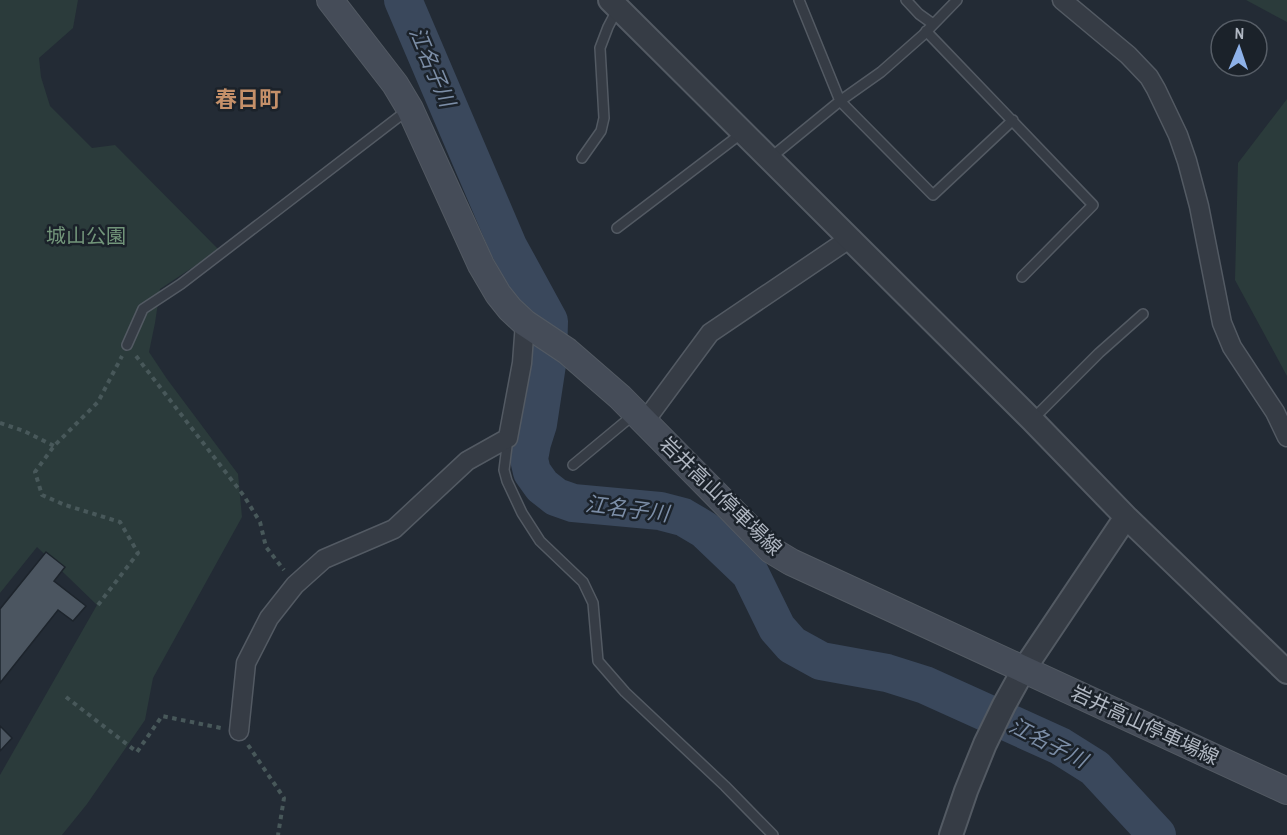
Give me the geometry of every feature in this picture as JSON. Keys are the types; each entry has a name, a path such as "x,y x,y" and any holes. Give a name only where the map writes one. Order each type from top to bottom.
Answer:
{"main road":[{"name":"岩井高山停車場線","path":"330,0 395,84 410,109 487,277 510,309 528,325 567,351 620,397 771,550 791,562 1287,791"}],"street":[{"path":"1062,0 1128,55 1149,77 1156,89 1178,135 1187,161 1199,206 1222,323 1232,347 1275,412 1287,437"},
{"path":"614,4 1032,420 1126,517 1287,672"},
{"path":"638,415 710,333 849,239"},
{"path":"239,731 246,663 269,618 295,585 324,559 394,529 467,461 508,438 528,325"},
{"path":"951,835 966,790 1004,705 1024,669 1126,517"}],"lane":[{"path":"799,0 840,101 933,195 1013,120"},
{"path":"906,0 1093,206 1022,277"},
{"path":"768,159 840,101 882,72 957,0"},
{"path":"582,158 601,131 604,118 600,48 614,4"},
{"path":"127,345 143,309 181,284 410,109"},
{"path":"617,228 742,133"},
{"path":"1032,420 1099,353 1143,314"},
{"path":"573,465 626,421 638,415"},
{"path":"508,438 504,470 507,482 522,513 540,541 583,582 593,603 598,661 625,692 725,786 773,835"}],"path":[{"path":"98,605 138,553 120,522 65,505 42,495 34,472 54,446 98,402 127,345 244,496 260,522 266,548 295,585"},
{"path":"0,423 24,431 54,446"},
{"path":"66,697 137,752 162,716 239,731 284,798 278,835"}],"green space":[{"name":"城山公園","path":"0,0 78,0 73,28 39,58 41,77 50,106 92,148 115,145 219,250 160,289 149,352 238,474 242,517 153,678 145,720 87,804 62,835 0,835 0,775 97,605 37,547 0,593"},
{"path":"1246,0 1287,0 1287,22"},
{"path":"1287,99 1287,376 1235,280 1238,163"}],"building":[{"path":"46,552 65,567 54,581 86,606 73,621 58,610 0,683 0,609"},
{"path":"0,726 12,738 0,751"}],"waterway":[{"name":"江名子川","path":"403,0 508,246 549,321 548,358 538,424 529,459 532,472 542,486 556,497 573,503 660,511 683,517 705,530 750,573 777,628 792,645 821,661 887,673 925,685 1060,746 1095,768 1157,835"}],"district":[{"name":"春日町","path":"248,99"}]}
